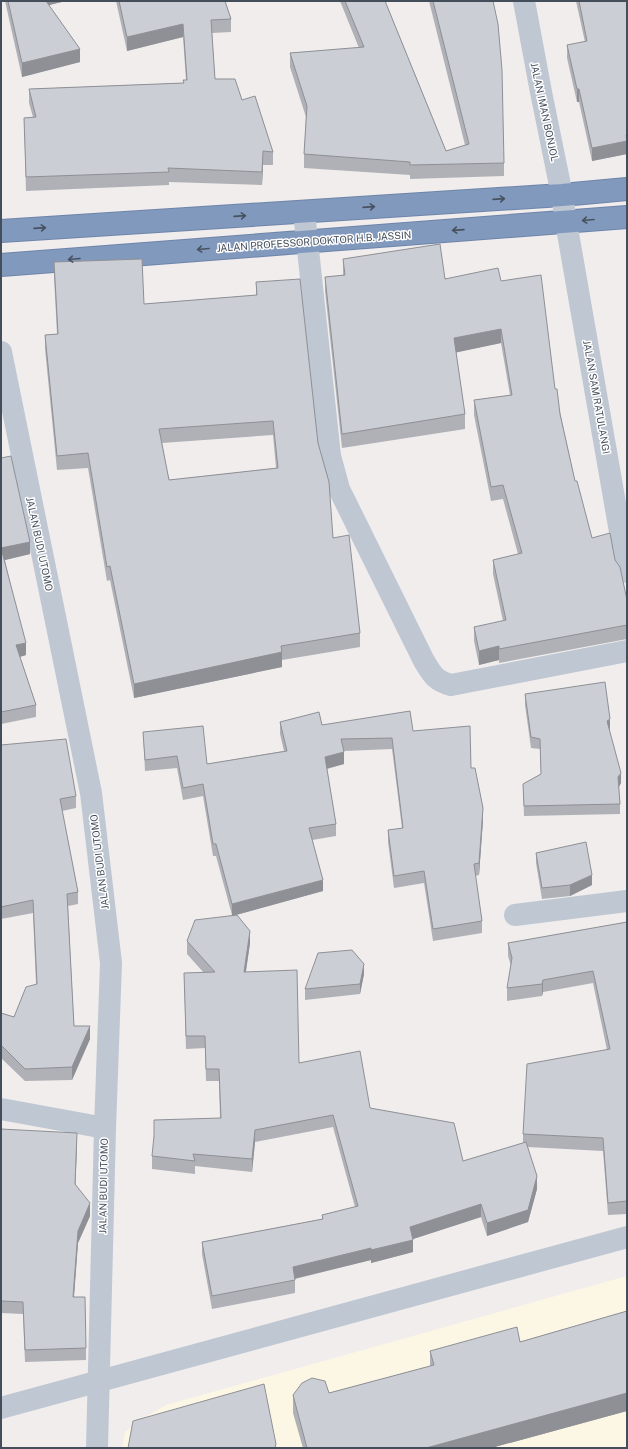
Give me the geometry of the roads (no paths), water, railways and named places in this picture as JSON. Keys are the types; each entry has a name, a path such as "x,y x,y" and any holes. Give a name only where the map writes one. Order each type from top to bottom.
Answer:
{"highway":[{"path":"1,231 562,195 627,189"},
{"name":"JALAN PROFESSOR DOKTOR H.B. JASSIN","path":"1,265 627,217"}],"street":[{"name":"JALAN IMAN BONJOL","path":"524,1 566,222"},
{"path":"304,212 329,441 334,473 339,489 424,661 435,679 442,683 451,685 627,651"},
{"name":"JALAN SAM RATULANGI","path":"566,222 627,572"},
{"name":"JALAN BUDI UTOMO","path":"1,352 91,793 111,963 105,1128 97,1448"},
{"path":"515,915 627,901"},
{"path":"1,1109 105,1128"},
{"path":"1,1408 627,1237"}]}
